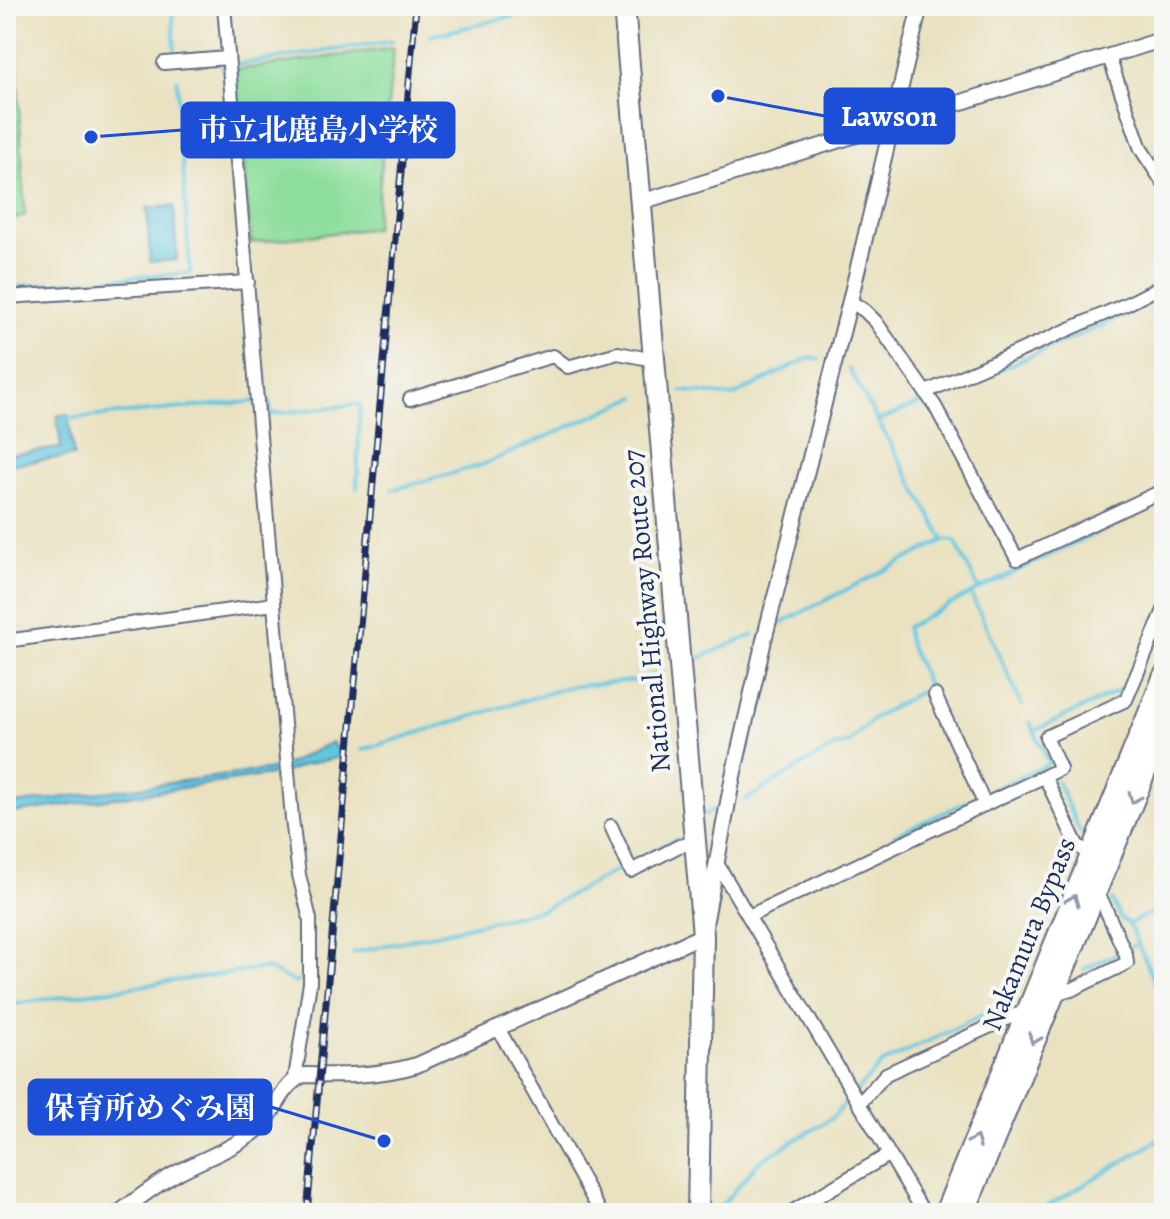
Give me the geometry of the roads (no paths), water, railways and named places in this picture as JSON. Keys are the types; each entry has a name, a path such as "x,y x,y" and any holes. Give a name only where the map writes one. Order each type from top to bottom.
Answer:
{"highway":[{"name":"National Highway Route 207","path":"624,6 703,935 698,1213"},
{"name":"Nakamura Bypass","path":"945,1213 1164,676"},
{"name":"Nakamura Bypass","path":"964,1213 1164,726"}],"street":[{"path":"119,1213 175,1174 246,1139 266,1122 295,1078 310,983 310,919 299,875 289,775 224,6"},
{"path":"295,1078 304,1075 359,1076 417,1065 703,935 733,776 764,640 850,301 920,6"},
{"path":"641,202 1164,39"},
{"path":"1109,57 1141,149 1164,184"},
{"path":"164,63 229,64"},
{"path":"6,297 248,282"},
{"path":"926,392 1164,285"},
{"path":"850,301 876,322 926,392 1017,559 1164,490"},
{"path":"410,399 553,356 568,367 618,353 654,360"},
{"path":"6,641 274,604"},
{"path":"749,916 1060,769 1046,737 1126,700 1164,610"},
{"path":"1129,693 1154,702"},
{"path":"935,695 985,805"},
{"path":"1045,777 1077,845 1091,855"},
{"path":"611,826 631,871 679,846 695,843"},
{"path":"718,865 924,1213"},
{"path":"1053,993 1071,990 1127,963 1103,903 1093,896"},
{"path":"855,1097 886,1074 1028,1009"},
{"path":"498,1028 601,1213"},
{"path":"790,1213 888,1155"}],"water":[{"path":"174,206 177,260 150,262 147,208"},
{"path":"68,414 74,456 6,465 6,455 61,448 57,416"},
{"path":"332,742 335,747 341,748 341,757 283,773 6,814 6,805 280,768"}],"waterway":[{"path":"172,6 175,50"},
{"path":"430,36 555,6"},
{"path":"222,67 393,41"},
{"path":"6,287 190,273 177,79"},
{"path":"878,421 1132,313 1164,295"},
{"path":"682,391 733,396 808,358 819,359"},
{"path":"849,369 944,540"},
{"path":"392,490 482,465 636,397"},
{"path":"65,419 269,400 271,414 360,404 357,488"},
{"path":"745,800 833,747 850,742 875,717 927,688 909,643 907,627 979,589 1164,501"},
{"path":"779,624 944,540 955,541 979,589"},
{"path":"971,594 1022,705"},
{"path":"694,660 753,635"},
{"path":"362,750 568,687 640,680 663,671"},
{"path":"1034,731 1120,690"},
{"path":"989,791 1049,764 1030,722"},
{"path":"1057,781 1080,832"},
{"path":"895,835 971,800"},
{"path":"705,815 716,808"},
{"path":"353,953 544,909 676,839"},
{"path":"1112,900 1120,918 1129,924"},
{"path":"1164,907 1129,924 1164,1003"},
{"path":"1084,969 1137,944"},
{"path":"6,1005 266,968 296,983 301,979"},
{"path":"715,1213 760,1161 832,1118 881,1064 1003,1005"},
{"path":"1036,1213 1164,1137"}],"railway":[{"path":"307,1213 416,6"}],"place":[{"name":"Lawson","path":"718,96"},
{"name":"市立北鹿島小学校","path":"91,137"},
{"name":"保育所めぐみ園","path":"384,1141"}]}
